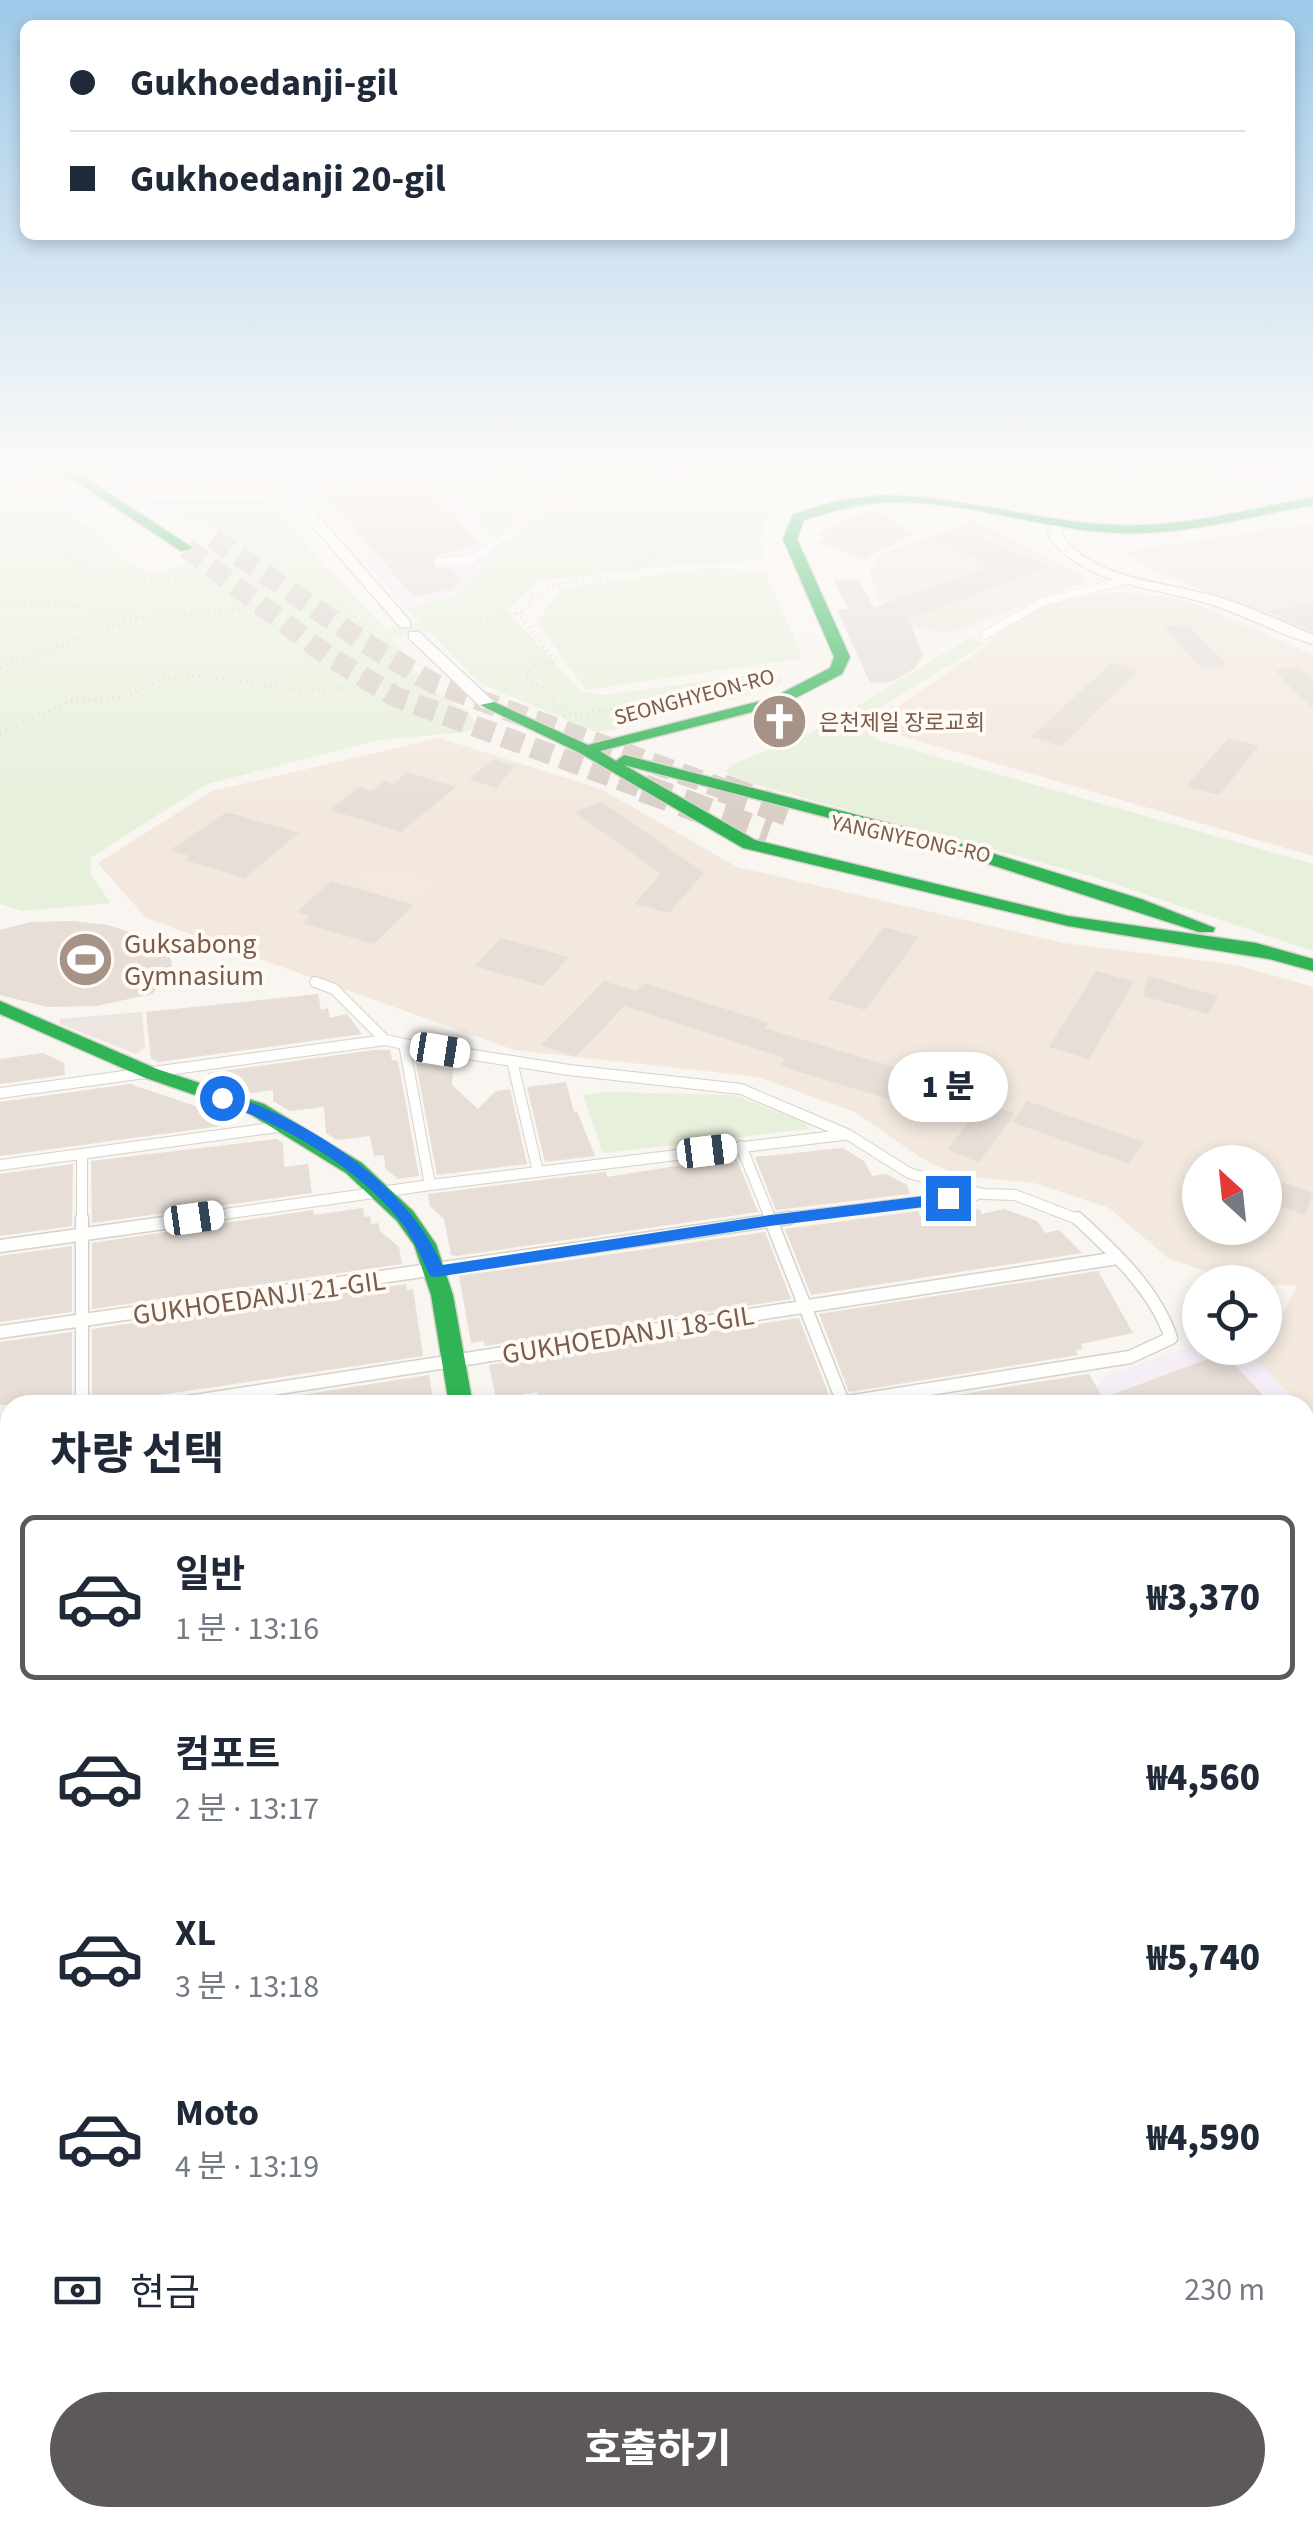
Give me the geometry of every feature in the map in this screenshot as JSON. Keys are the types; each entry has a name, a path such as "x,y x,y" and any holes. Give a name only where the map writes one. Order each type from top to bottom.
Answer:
{"main road":[{"name":"SEONGHYEON-RO","path":"586,750 778,702 829,678 842,663 807,580"},
{"path":"488,705 586,750 758,839"},
{"path":"586,750 1091,887 1276,954"},
{"path":"788,806 752,805 737,815 736,834 1068,922 1276,954"},
{"name":"YANGNYEONG-RO","path":"788,806 1043,891 1313,965"},
{"name":"YANGNYEONG-RO","path":"758,839 1043,891"},
{"path":"0,1008 150,1074 257,1110 354,1168 381,1192 425,1244 436,1272 459,1395"}],"street":[{"path":"367,580 458,680 488,705"},
{"path":"1126,580 1214,600 1313,640"}],"lane":[{"path":"986,635 1042,602 1126,580"},
{"path":"315,982 334,989 385,1040"},
{"path":"0,1093 385,1040 512,1062 740,1089 847,1134 908,1173 983,1194 1015,1195 1078,1218 1118,1258 1164,1316 1171,1338 1130,1356 898,1395"},
{"path":"404,1044 430,1185"},
{"path":"512,1062 538,1172"},
{"path":"0,1165 282,1126"},
{"path":"0,1246 430,1185 847,1134"},
{"path":"741,1146 840,1395"},
{"path":"82,1154 82,1395"},
{"name":"GUKHOEDANJI 21-GIL","path":"0,1332 436,1272 770,1220 983,1194"},
{"name":"GUKHOEDANJI 18-GIL","path":"234,1395 1118,1258"}],"path":[{"path":"219,580 245,594 258,609"},
{"path":"318,580 344,613 375,637 418,685"},
{"path":"446,649 441,632 444,629 518,613 552,584 591,580"},
{"path":"0,601 108,609 137,618"},
{"path":"0,666 137,618 314,606 344,613"},
{"path":"518,613 556,662 533,666 525,678 545,689 563,716 647,705 682,710 706,720"},
{"path":"375,637 386,635"},
{"path":"0,733 70,701 126,696 163,679 187,676 302,690 458,680"}],"shaded area":[{"path":"382,580 470,580 452,598 406,609"},
{"path":"872,580 1083,580 960,630 943,633 913,627 878,597"},
{"path":"1177,580 1313,580 1313,637"},
{"path":"1119,592 1176,598 1204,607 1313,655 1313,856 895,734 883,724 888,713 987,646 993,637 1023,616 1056,600"},
{"path":"439,738 601,789 737,867 1064,943 1237,965 1313,987 1313,1395 1290,1395 1261,1365 1282,1365 1282,1314 1297,1286 1282,1285 1282,1265 1188,1265 1168,1258 1109,1208 1034,1183 959,1176 921,1158 855,1112 758,1077 514,1050 146,918 98,863 212,791"},
{"path":"385,868 438,879 414,899 346,878"},
{"path":"142,1012 145,1048 136,1054 60,1024 60,1019"},
{"path":"1182,1349 1182,1365 1261,1365 1290,1395 1092,1395 1107,1375"}],"green space":[{"path":"0,580 338,580 386,629 420,622 406,609 452,598 470,580 547,580 537,581 506,610 582,692 605,695 762,673 783,679 776,687 608,731 593,731 479,683 429,631 394,639 428,687 473,717 475,726 468,732 380,740 207,784 90,858 91,874 110,903 22,911 0,904"},
{"path":"620,580 769,580 803,658 586,690 537,622 562,588"},
{"path":"969,638 986,643 879,708 865,721 865,728 875,739 1313,864 1313,951 1094,877 731,778 726,771 731,765 822,727"},
{"path":"583,1095 734,1095 806,1123 809,1129 603,1153"}],"building":[{"path":"399,580 461,580 453,589 414,597"},
{"path":"833,580 858,580 874,608 952,580 1013,580 909,619 923,656 914,669 892,682 870,683 837,610 848,609"},
{"path":"1313,604 1313,631 1267,611"},
{"path":"1188,624 1228,666 1202,669 1163,627"},
{"path":"1111,663 1138,671 1061,746 1031,737"},
{"path":"1299,667 1313,680 1313,709 1274,670"},
{"path":"1228,738 1259,746 1219,795 1186,786"},
{"path":"493,759 515,766 496,788 469,779"},
{"path":"407,772 456,787 401,832 330,810 359,787 371,791 384,781 393,784"},
{"path":"602,802 704,873 669,913 634,904 661,874 575,812"},
{"path":"227,812 299,833 245,878 184,860 189,856 170,850"},
{"path":"331,881 414,905 374,944 302,923 310,916 297,912"},
{"name":"Guksabong Gymnasium","path":"31,922 108,925 154,940 168,952 170,976 152,994 96,1006 47,1007 0,995 0,930"},
{"path":"884,927 919,937 865,1010 828,999"},
{"path":"501,938 569,957 543,986 474,966"},
{"path":"1096,971 1134,982 1089,1059 1049,1047"},
{"path":"1148,976 1218,996 1208,1014 1143,996"},
{"path":"604,981 636,991 644,983 769,1023 764,1028 927,1077 908,1105 780,1066 785,1058 624,1006 576,1057 541,1045"},
{"path":"318,994 321,1010 328,1008 330,1018 347,1014 362,1034 159,1062 151,1059 146,1012"},
{"path":"390,1050 392,1060 398,1061 419,1176 398,1179 385,1168 384,1155 374,1156 370,1136 337,1140 326,1133 324,1107 290,1111 273,1101 273,1090 251,1093 209,1079 208,1073"},
{"path":"43,1053 64,1063 65,1075 0,1084 0,1059"},
{"path":"416,1063 453,1069 452,1085 478,1109 496,1091 510,1089 527,1164 437,1175"},
{"path":"566,1082 574,1112 577,1111 595,1156 545,1162 527,1087"},
{"path":"130,1084 228,1117 229,1125 0,1156 0,1102"},
{"path":"1027,1101 1144,1142 1129,1164 1012,1122"},
{"path":"984,1102 1015,1113 979,1162 947,1150"},
{"path":"277,1139 283,1143 284,1167 308,1164 312,1193 92,1223 91,1161"},
{"path":"843,1148 864,1161 872,1176 886,1174 907,1185 910,1194 776,1210 755,1157"},
{"path":"732,1157 737,1160 758,1212 456,1256 451,1255 444,1219 430,1206 428,1194 606,1172 607,1177"},
{"path":"73,1164 72,1226 0,1236 0,1174"},
{"path":"1282,1182 1313,1193 1305,1215 1282,1207"},
{"path":"363,1208 364,1217 370,1216 371,1224 378,1223 380,1231 399,1247 402,1264 92,1309 92,1243 313,1210 314,1215"},
{"path":"979,1209 982,1214 1004,1209 1037,1221 1045,1233 1059,1230 1082,1253 811,1295 785,1229 918,1211 920,1216"},
{"path":"765,1232 791,1299 485,1346 484,1341 471,1343 459,1276"},
{"path":"72,1246 72,1312 0,1322 0,1256"},
{"path":"1098,1271 1133,1333 1081,1344 1083,1349 1076,1350 1078,1355 849,1392 819,1314"},
{"path":"406,1284 407,1290 413,1289 423,1356 160,1395 92,1395 92,1329"},
{"path":"799,1318 829,1395 537,1392 495,1395 489,1365"},
{"path":"72,1332 72,1395 0,1395 0,1342"},
{"path":"1192,1365 1235,1365 1263,1395 1111,1395"},
{"path":"1089,1374 1101,1395 956,1395"},
{"path":"429,1375 432,1395 300,1395"}],"tunnel":[{"path":"228,580 327,655 396,697 650,791"},
{"path":"274,580 365,643 435,684 729,791"},
{"path":"643,788 768,834"},
{"path":"722,788 791,813"}],"traffic: fast":[{"path":"586,750 778,701 837,671 842,657 808,580"},
{"path":"488,705 586,750 749,844 1068,921 1276,954"},
{"path":"624,760 917,836 1206,928"},
{"path":"1256,949 1313,965"},
{"path":"0,1007 150,1073 257,1109 354,1168 405,1216 425,1244 442,1295 459,1395"}],"place":[{"name":"은천제일 장로교회","path":"780,722"},
{"name":"Guksabong Gymnasium","path":"85,959"}],"route":[{"path":"222,1098 257,1110 354,1168 405,1216 425,1244 436,1272 770,1220 948,1198"}]}
